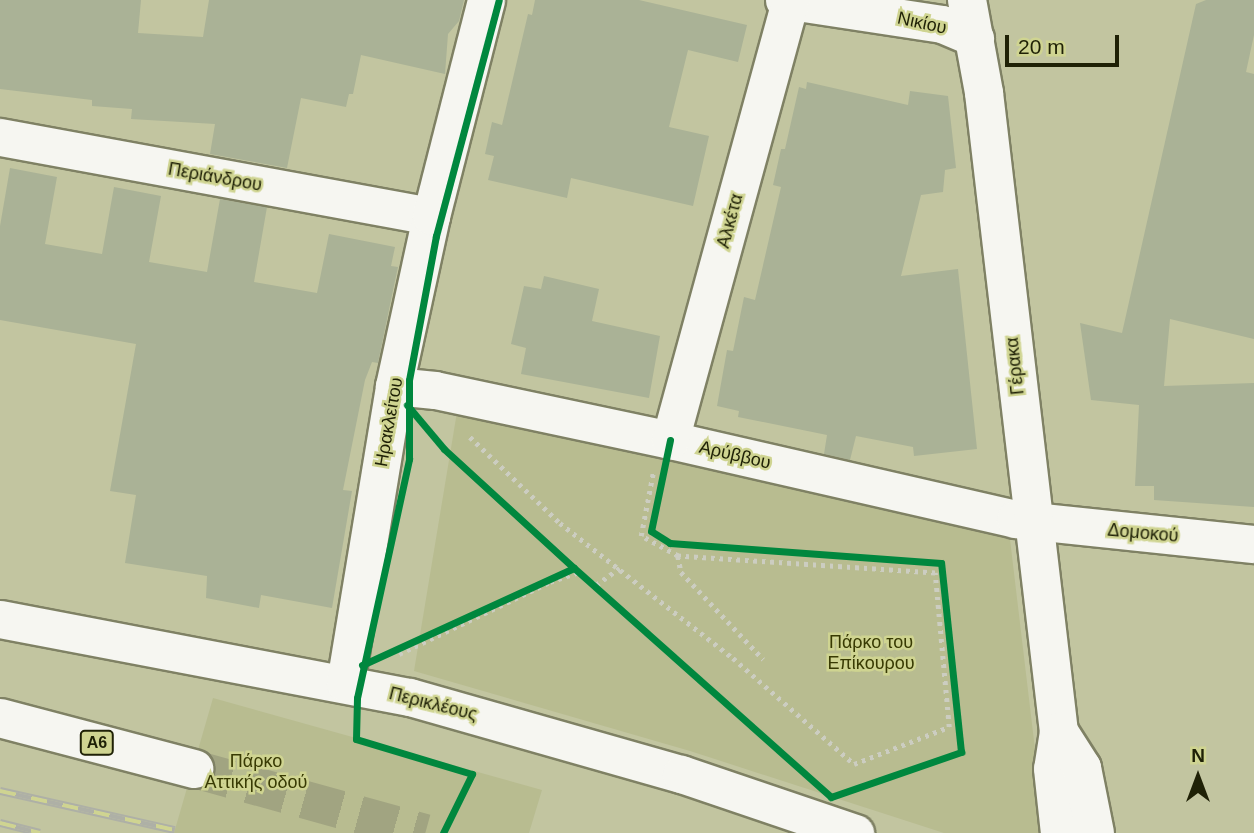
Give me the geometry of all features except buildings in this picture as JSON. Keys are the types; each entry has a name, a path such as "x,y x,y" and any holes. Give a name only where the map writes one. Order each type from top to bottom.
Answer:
{"main road":[{"name":"Γέρακα","path":"967,0 975,38 1059,732 1053,769 1060,833"},
{"name":"Α6","path":"0,718 194,769"},
{"name":"Γέρακα","path":"1059,732 1082,768 1095,833"}],"street":[{"name":"Ηρακλείτου","path":"352,685 394,386 431,216 486,0"},
{"name":"Νικίου","path":"784,0 942,24 975,38"},
{"name":"Αλκέτα","path":"665,439 790,1"},
{"name":"Περιάνδρου","path":"0,137 431,216"},
{"name":"Αρύββου","path":"394,386 435,390 665,439 1033,523"},
{"name":"Δομοκού","path":"1033,523 1254,544"},
{"name":"Περικλέους","path":"0,619 352,685 541,732 855,833"}],"path":[{"path":"460,429 560,523 733,658 854,764 949,727 934,573 678,556 641,536 665,439"},
{"path":"665,439 651,531 670,543 683,544"},
{"path":"678,556 681,572 764,659"},
{"path":"927,562 941,563 958,728"},
{"path":"352,685 362,665 574,568 603,593"},
{"path":"596,585 619,568"},
{"path":"395,656 559,579 579,572 596,585"}],"green space":[{"name":"Πάρκο του Επίκουρου","path":"457,412 1009,531 1045,833 944,833 690,751 414,671"},
{"name":"Πάρκο Αττικής οδού","path":"213,698 542,790 529,833 174,833"}],"tunnel":[{"path":"194,769 425,833"}],"railway":[{"path":"0,791 175,830"},
{"path":"0,823 40,833"}],"cycle path":[{"path":"443,833 472,774 356,739 357,698 409,459 409,380 436,236 499,0"},
{"path":"407,405 444,449 574,568"},
{"path":"362,665 574,568 831,797 961,752 941,563 670,543 651,531 670,440"}]}
